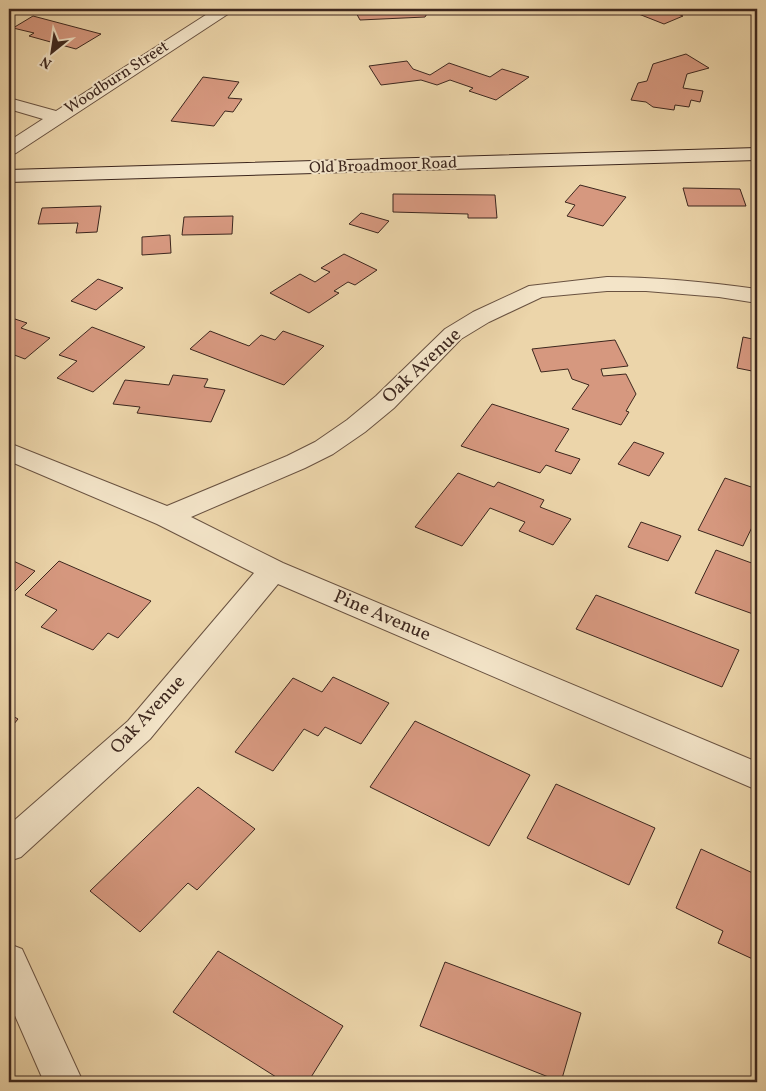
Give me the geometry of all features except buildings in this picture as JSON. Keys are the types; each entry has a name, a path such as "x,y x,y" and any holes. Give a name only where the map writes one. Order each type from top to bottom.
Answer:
{"street":[{"name":"Woodburn Street","path":"9,149 225,9"},
{"path":"9,103 57,117"},
{"name":"Old Broadmoor Road","path":"9,176 757,154"},
{"name":"Oak Avenue","path":"167,517 296,462 324,448 356,426 385,402 453,334 481,317 537,291 607,284 646,284 719,290 757,296"},
{"name":"Pine Avenue","path":"9,451 167,517 273,570 757,776"},
{"name":"Oak Avenue","path":"9,846 139,730 273,570"},
{"path":"9,960 64,1082"}]}
